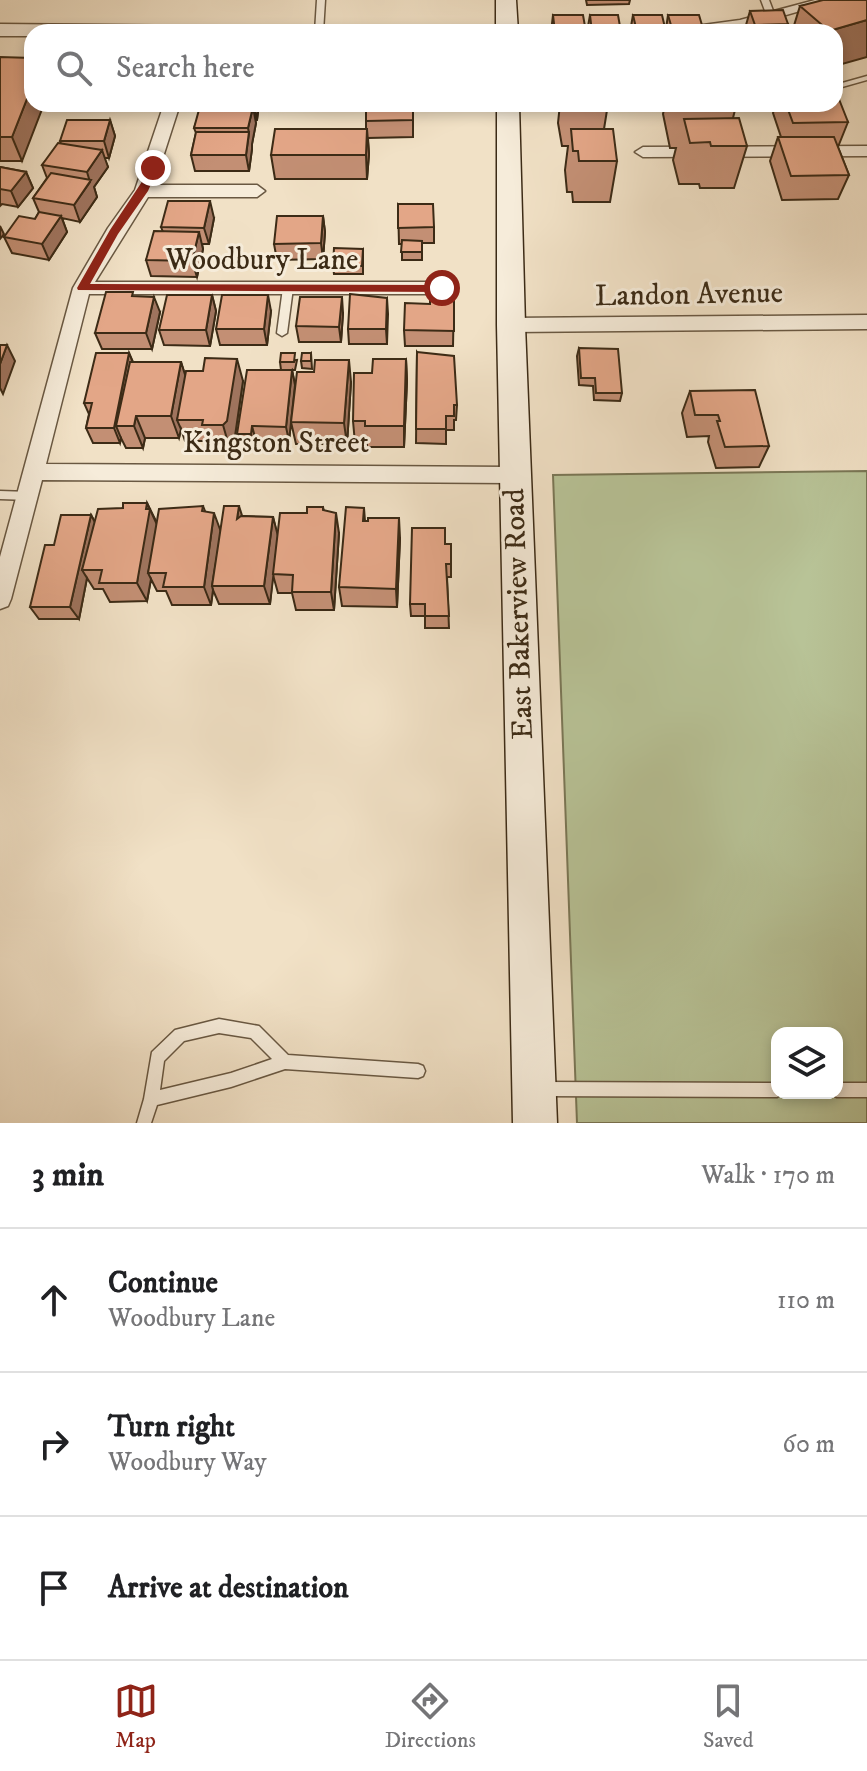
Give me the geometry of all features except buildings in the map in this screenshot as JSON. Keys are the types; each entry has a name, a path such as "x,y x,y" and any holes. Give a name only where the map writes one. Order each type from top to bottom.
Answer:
{"main road":[{"path":"506,0 507,24"},
{"name":"East Bakerview Road","path":"508,112 511,325 535,1123"}],"street":[{"path":"736,24 831,0"},
{"path":"0,30 24,30"},
{"path":"0,599 36,472 82,288 114,232 143,191 170,112"},
{"path":"643,152 867,151"},
{"path":"143,191 257,191"},
{"name":"Woodbury Lane","path":"82,288 442,288"},
{"name":"Landon Avenue","path":"511,325 867,322"},
{"name":"Kingston Street","path":"36,472 515,475"}],"lane":[{"path":"320,24 321,0"},
{"path":"765,0 771,16"},
{"path":"843,85 867,78"},
{"path":"282,333 288,288"},
{"path":"0,495 29,496"},
{"path":"144,1123 157,1057 180,1035 219,1026 254,1031 285,1062"},
{"path":"151,1099 231,1080 285,1062 418,1071"},
{"path":"534,1089 771,1090"},
{"path":"843,1090 867,1090"}],"green space":[{"path":"867,471 867,1123 577,1123 553,475"}],"route":[{"path":"153,168 143,191 93,265 82,288 442,288"}]}
